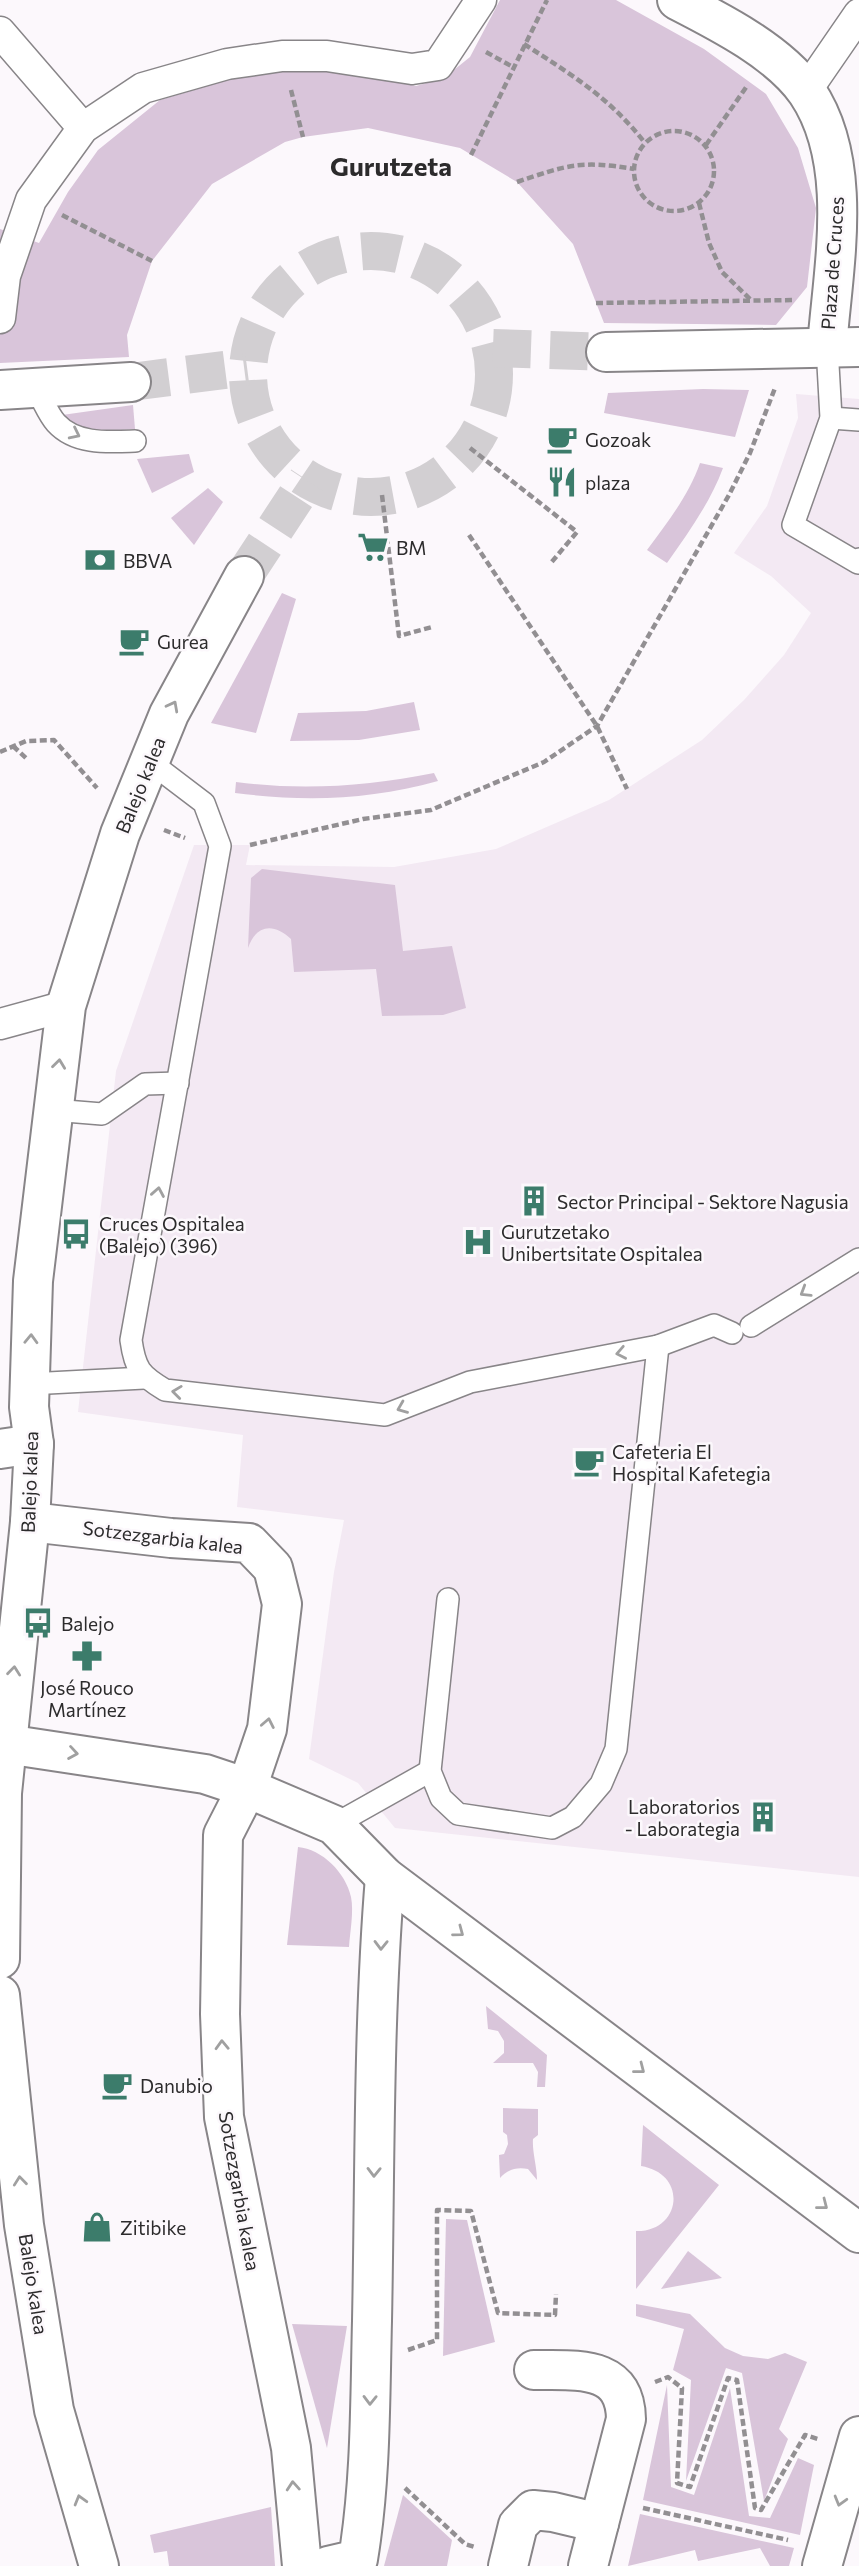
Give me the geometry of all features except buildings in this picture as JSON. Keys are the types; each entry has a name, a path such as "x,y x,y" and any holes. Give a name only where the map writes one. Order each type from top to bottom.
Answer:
{"street":[{"path":"0,318 5,276 31,200 83,128 143,88 227,64 282,56 327,55 412,69 438,65 481,0"},
{"name":"Plaza de Cruces","path":"677,0 769,54 806,91 820,116 848,180 838,205 843,347"},
{"path":"806,91 859,14"},
{"path":"0,33 83,128"},
{"path":"606,352 843,347"},
{"path":"0,403 18,390 131,382"},
{"name":"Balejo kalea","path":"0,1959 2,1793 30,1522 18,1416 66,1006 120,834 169,714 244,576"},
{"path":"0,1024 66,1006"},
{"name":"Sotzezgarbia kalea","path":"30,1522 249,1544 273,1568 282,1604 267,1729 247,1788 223,1835 220,2014 224,2117 313,2563 358,2559 366,2484 384,1877"},
{"path":"6,1744 205,1773 334,1825 384,1877 859,2234"},
{"name":"Balejo kalea","path":"0,1995 12,2226 54,2410 99,2566"},
{"path":"534,2370 597,2372 617,2387 626,2402 626,2419 588,2566"},
{"path":"824,2557 857,2444"},
{"path":"508,2566 518,2525 533,2510 599,2523"}],"lane":[{"path":"843,347 831,418 793,525 858,563 859,559"},
{"path":"18,390 78,438 104,442 135,441"},
{"path":"831,418 859,420"},
{"path":"150,762 204,803 220,846 131,1340 134,1362 144,1378 165,1391 385,1415 470,1381 658,1346 714,1325 742,1330 859,1259"},
{"path":"53,1110 102,1114 145,1084 177,1083"},
{"path":"448,1599 430,1771 441,1798 458,1814 552,1828 573,1817 601,1784 616,1749 658,1346"},
{"path":"18,1416 144,1378"},
{"path":"334,1825 430,1771"}],"path":[{"path":"471,155 547,0"},
{"path":"524,44 583,82 625,117 645,143"},
{"path":"706,145 769,54"},
{"path":"282,56 303,137"},
{"path":"668,131 682,131 695,136 706,145 715,170 713,184 699,203 687,209 673,211 659,208 642,195 634,169 637,155 645,143 668,131"},
{"path":"517,182 568,164 598,163 634,169"},
{"path":"31,200 152,261"},
{"path":"699,203 709,243 722,272 752,301"},
{"path":"596,303 804,300"},
{"path":"250,845 363,819 431,810 544,762 597,726 729,495 750,453 775,388"},
{"path":"470,448 577,532 550,564"},
{"path":"382,495 399,636 432,627"},
{"path":"469,536 597,726 627,789"},
{"path":"0,752 26,741 54,740 98,789"},
{"path":"13,746 27,759"},
{"path":"157,827 191,840"},
{"path":"371,2362 437,2340 437,2210 471,2211 498,2313 555,2315 556,2294"},
{"path":"668,2376 682,2388 677,2483 690,2487 728,2378 737,2380 755,2508 761,2510 805,2435 857,2444"},
{"path":"402,2486 465,2544"},
{"path":"634,2506 824,2557"}],"shaded area":[{"path":"500,0 616,0 704,49 766,94 798,148 816,208 807,287 776,325 604,323 573,244 517,182 460,148 368,128 285,142 212,184 152,261 127,335 129,357 0,363 0,229 39,243 68,192 98,150 160,100 248,74 297,68 351,70 416,86 444,78 470,57"},
{"path":"749,390 735,437 604,413 608,393"},
{"name":"Gurutzetako Unibertsitate Ospitalea","path":"796,394 859,399 859,1877 395,1828 358,1783 309,1759 334,1572 344,1520 237,1507 243,1435 78,1412 116,1071 194,845 250,845 246,865 394,867 496,849 609,800 702,740 744,700 784,655 811,613 771,576 734,553 767,506 798,418"},
{"path":"133,405 135,429 84,433 62,415"},
{"path":"189,454 194,472 152,493 137,459"},
{"path":"700,463 723,468 705,506 667,563 647,550 684,497"},
{"path":"208,488 223,502 194,545 171,518"},
{"path":"282,593 296,599 256,733 211,723"},
{"path":"414,702 420,730 359,740 290,741 298,713 366,711"},
{"path":"434,773 438,781 362,796 287,798 235,793 236,782 336,786"},
{"path":"262,869 395,885 403,951 452,946 466,1008 443,1015 382,1016 376,969 294,972 291,939 272,928 266,928 256,934 248,948 251,878"},
{"path":"298,1847 324,1857 344,1879 352,1903 349,1947 287,1945"},
{"path":"486,2006 547,2055 545,2087 537,2087 538,2072 533,2063 493,2063 504,2053 504,2041 498,2031 488,2029"},
{"path":"503,2108 538,2109 538,2135 533,2139 537,2180 524,2168 509,2171 500,2178 499,2155 504,2154 508,2144 507,2135 503,2132"},
{"path":"643,2125 719,2185 636,2289 636,2231 651,2229 663,2222 670,2213 673,2202 672,2190 667,2180 656,2171 641,2166"},
{"path":"446,2219 467,2220 495,2342 443,2356"},
{"path":"688,2251 722,2278 661,2289"},
{"path":"636,2304 690,2314 725,2348 743,2356 768,2359 785,2353 807,2362 779,2429 788,2439 764,2501 742,2373 726,2368 686,2481 691,2380 673,2370 684,2329 636,2316"},
{"path":"292,2324 347,2326 327,2448"},
{"path":"667,2385 671,2487 694,2495 730,2388 749,2516 770,2518 798,2458 814,2465 800,2535 643,2500"},
{"path":"403,2495 452,2540 447,2566 384,2566"},
{"path":"271,2507 275,2566 169,2566 167,2551 154,2553 150,2535"},
{"path":"640,2514 794,2548 789,2566 770,2566 760,2548 698,2561 695,2550 628,2566"}],"tunnel":[{"path":"371,251 418,261 439,272 458,287 473,306 484,327 494,374 484,421 473,442 458,461 439,476 418,487 371,497 324,487 303,476 284,461 269,442 258,421 248,374 258,327 269,306 284,287 303,272 324,261 371,251"},
{"path":"493,348 606,352"},
{"path":"131,382 247,367"},
{"path":"244,576 307,480"}],"place":[{"name":"Gozoak","path":"562,439"},
{"name":"plaza","path":"562,482"},
{"name":"BM","path":"373,547"},
{"name":"BBVA","path":"100,560"},
{"name":"Gurea","path":"134,641"},
{"name":"Sector Principal - Sektore Nagusia","path":"534,1201"},
{"name":"Cruces Ospitalea (Balejo) (396)","path":"76,1234"},
{"name":"Gurutzetako Unibertsitate Ospitalea","path":"478,1242"},
{"name":"Cafeteria El Hospital Kafetegia","path":"589,1462"},
{"name":"Balejo","path":"38,1623"},
{"name":"José Rouco Martínez","path":"87,1656"},
{"name":"Laboratorios - Laborategia","path":"763,1817"},
{"name":"Danubio","path":"117,2085"},
{"name":"Zitibike","path":"97,2227"}],"district":[{"name":"Gurutzeta","path":"391,165"}]}
